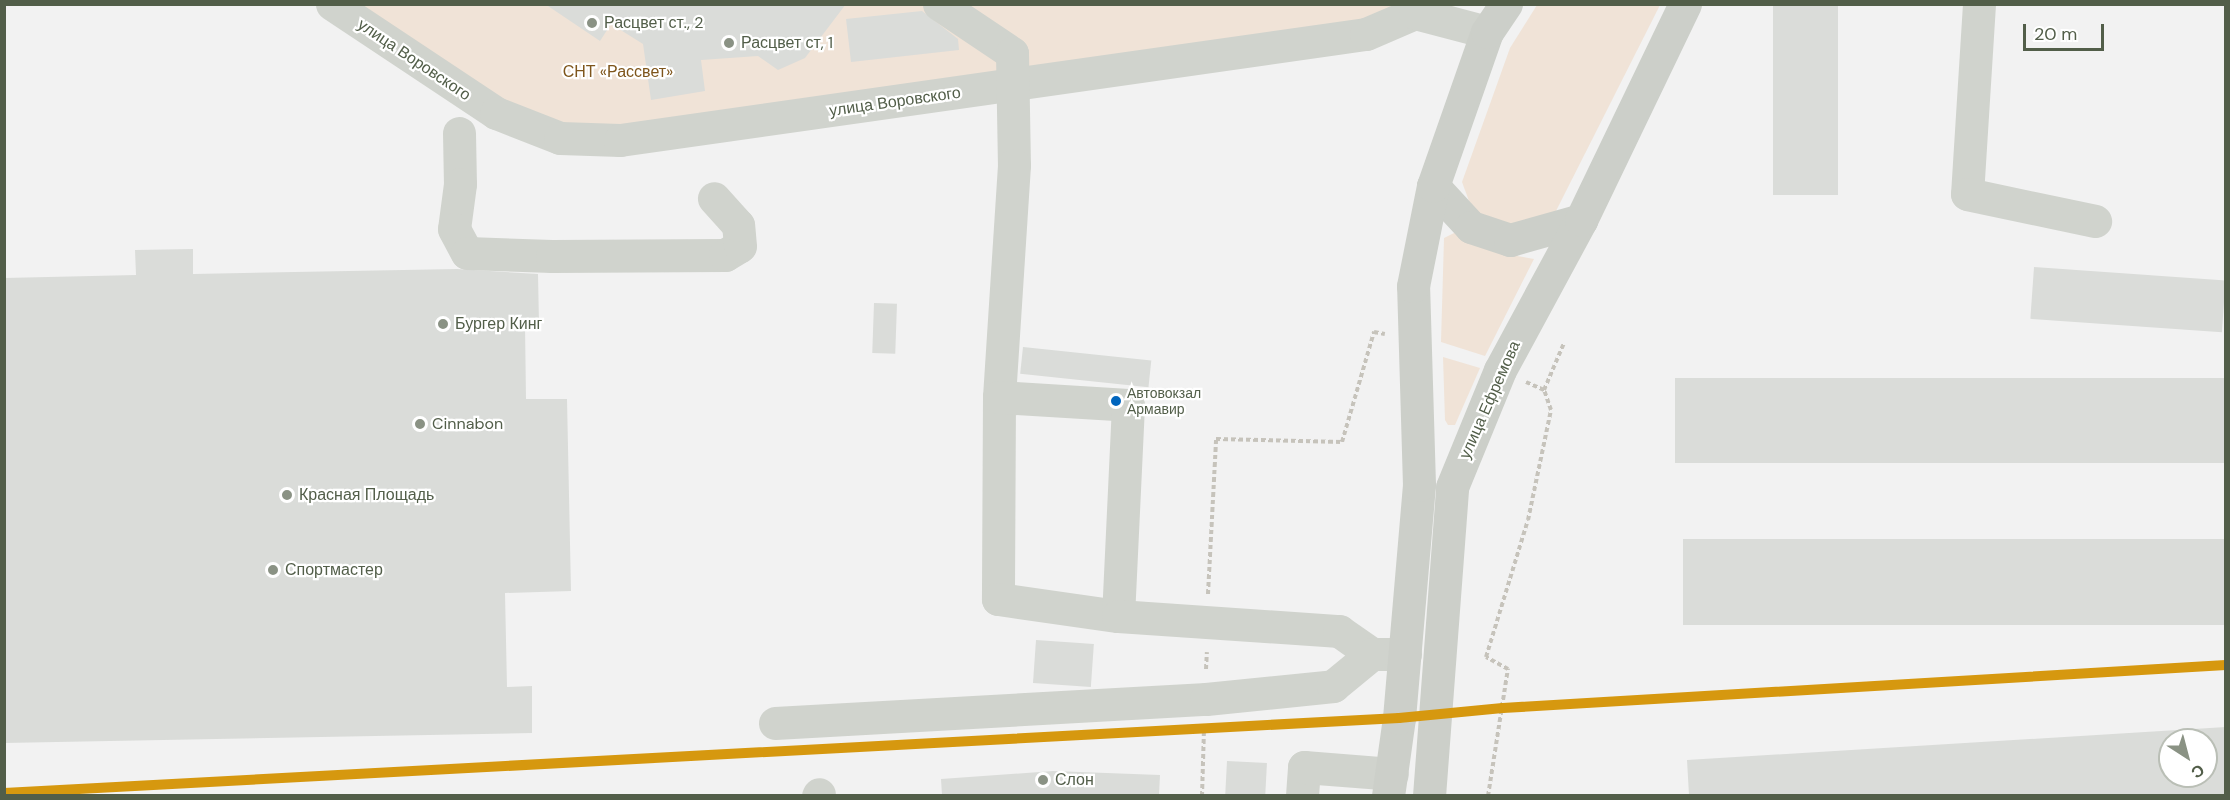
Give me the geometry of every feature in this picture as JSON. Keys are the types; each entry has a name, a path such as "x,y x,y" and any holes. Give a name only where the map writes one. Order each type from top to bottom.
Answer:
{"main road":[{"path":"1390,785 1405,654 1419,485 1413,286 1433,186 1487,32 1506,4"},
{"name":"улица Ефремова","path":"1429,795 1452,487 1500,370 1581,220 1685,4"},
{"path":"1433,186 1471,227 1510,240 1581,220"}],"street":[{"name":"улица Воровского","path":"332,4 480,104 560,138 620,140 1366,34 1411,9 1487,32"},
{"path":"939,4 1012,52 1014,165 999,397 998,599 1118,616 1339,632 1372,654 1405,654"},
{"path":"1979,4 1967,194 2095,221"},
{"path":"459,133 459,184 454,229 466,253 552,256 725,255 740,246 738,225 714,198"},
{"path":"999,397 1128,405 1118,616"},
{"path":"775,723 1206,699 1333,687 1372,654"},
{"path":"1302,795 1304,767 1390,785"}],"path":[{"path":"1216,439 1342,442 1374,332"},
{"path":"1488,795 1508,669 1486,657 1528,520 1551,410 1544,390 1564,343"},
{"path":"1522,380 1544,390"}],"green space":[{"name":"СНТ «Рассвет»","path":"332,5 1458,5 1366,34 560,138"},
{"path":"1537,5 1660,5 1556,211 1508,226 1479,214 1469,201 1462,182 1510,48"},
{"path":"1458,231 1511,255 1534,259 1485,356 1441,342 1444,238"},
{"path":"1443,357 1480,368 1455,425 1448,425 1445,420"}],"building":[{"name":"Расцвет ст, 1","path":"545,4 846,4 805,58 778,70 758,56 701,60 705,91 651,100 643,44 611,24 600,41"},
{"path":"1773,4 1838,4 1838,195 1773,195"},
{"path":"922,11 958,39 959,50 851,62 846,19"},
{"name":"Красная Площадь","path":"193,249 193,274 457,269 538,274 539,324 525,325 526,399 567,399 571,591 505,593 507,687 532,686 532,733 4,743 4,278 136,275 135,250"},
{"path":"2034,267 2226,280 2222,332 2030,319"},
{"path":"874,303 897,304 895,354 872,353"},
{"path":"1023,347 1151,360 1148,387 1020,374"},
{"path":"1675,378 2226,378 2226,463 1675,463"},
{"path":"1683,539 2226,539 2226,625 1683,625"},
{"path":"1036,640 1094,644 1091,687 1033,683"},
{"path":"2226,727 2226,795 1689,795 1687,760 2158,731 2158,788 2218,788 2218,728 2210,728"},
{"path":"1227,761 1267,763 1265,796 1225,795"},
{"name":"Слон","path":"1053,771 1160,775 1159,795 942,795 941,779"}],"transit line":[{"path":"4,793 1399,718 1503,708 2226,665"}],"place":[{"name":"Расцвет ст., 2","path":"592,23"},
{"name":"Расцвет ст, 1","path":"729,43"},
{"name":"Бургер Кинг","path":"443,324"},
{"name":"Автовокзал Армавир","path":"1116,401"},
{"name":"Cinnabon","path":"420,424"},
{"name":"Красная Площадь","path":"287,495"},
{"name":"Спортмастер","path":"273,570"},
{"name":"Слон","path":"1043,780"}]}
